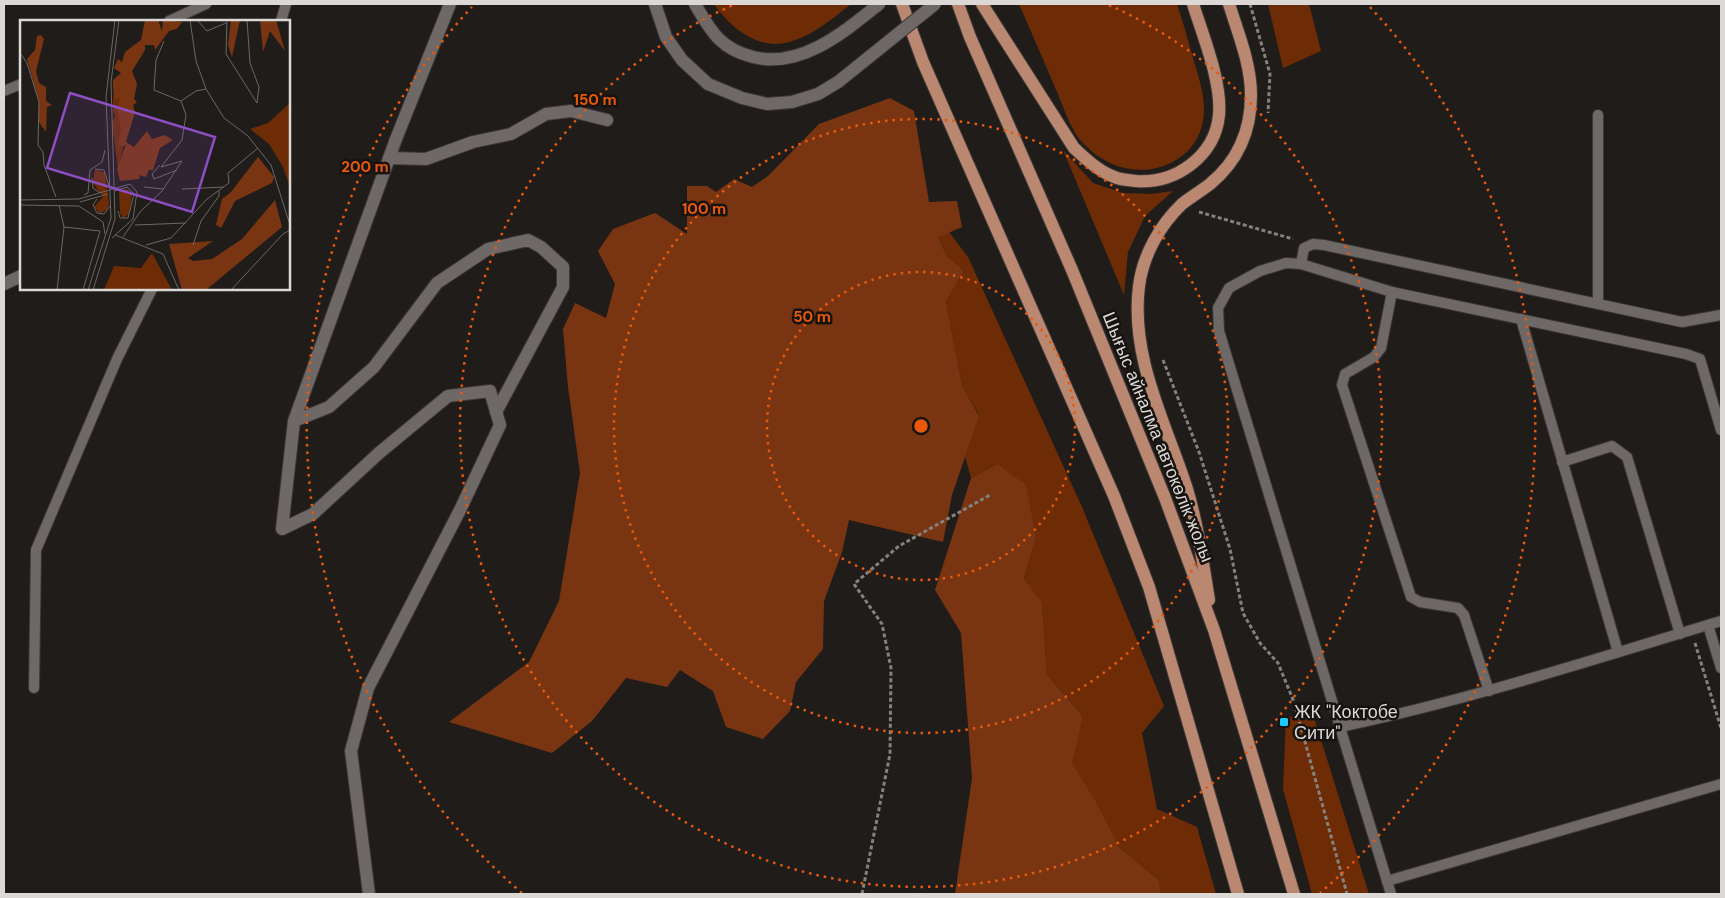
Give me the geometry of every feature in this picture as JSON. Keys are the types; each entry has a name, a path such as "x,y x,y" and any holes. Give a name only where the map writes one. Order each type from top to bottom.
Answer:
{"main road":[{"path":"902,4 923,62 1114,496 1149,587 1238,894"},
{"name":"Шығыс айналма автокөлік жолы","path":"958,4 970,37 1072,270 1162,489 1214,630 1294,894"},
{"path":"982,4 1074,148 1094,167 1118,179 1148,182 1173,176 1192,165 1212,141 1219,115 1218,86 1193,4"},
{"path":"1214,630 1198,529 1187,489 1146,375 1139,340 1137,310 1139,284 1147,255 1162,225 1183,203 1210,184 1228,167 1241,147 1250,121 1251,94 1248,68 1230,4"}],"street":[{"path":"369,894 351,751 368,688 460,510 500,425 490,391 448,396 379,453 313,514 282,529 294,421 389,158 450,4"},
{"path":"655,4 666,37 682,60 708,84 742,98 767,104 792,102 818,94 838,82 935,4"},
{"path":"695,4 706,24 720,40 740,54 764,60 785,59 807,52 828,42 879,4"},
{"path":"389,158 426,159 474,142 511,134 546,114 571,111 607,120"},
{"path":"294,421 328,407 374,367 438,283 488,249 528,240 541,247 563,267 563,287 496,412"},
{"path":"4,284 20,276"}],"lane":[{"path":"171,20 206,4"},
{"path":"281,20 286,4"},
{"path":"4,91 20,84"},
{"path":"1598,115 1598,304"},
{"path":"1301,264 1304,248 1313,244 1324,245 1682,322 1721,315"},
{"path":"1391,894 1219,331 1218,308 1229,288 1260,271 1286,263 1301,264 1392,292 1686,354 1700,359 1721,430"},
{"path":"34,688 36,550 117,359 152,290"},
{"path":"1392,292 1381,348 1374,357 1345,374 1342,385 1411,597 1420,602 1458,608 1464,615 1489,691"},
{"path":"1521,319 1618,652"},
{"path":"1562,462 1612,446 1627,457 1680,634"},
{"path":"1340,727 1404,714 1489,691 1721,621"},
{"path":"1708,626 1721,668"},
{"path":"1387,881 1721,784"}],"path":[{"path":"1199,212 1313,244"},
{"path":"862,894 890,754 891,668 882,624 854,584 899,546 990,495"},
{"path":"1691,630 1721,728"}],"shaded area":[{"path":"714,4 851,4 828,22 803,37 794,41 774,44 754,39 735,28"},
{"path":"1019,4 1177,4 1199,77 1204,103 1200,132 1189,149 1173,162 1152,169 1142,170 1115,165 1091,151 1072,127"},
{"path":"1268,4 1309,4 1321,51 1283,68"},
{"path":"890,98 914,111 929,202 957,201 962,227 939,237 946,255 964,271 946,301 962,385 979,416 952,495 943,542 849,520 842,552 824,601 823,649 796,682 790,711 763,739 726,727 713,691 680,670 667,687 626,678 592,721 552,753 449,722 529,662 559,601 580,473 568,387 563,329 575,303 606,318 615,284 598,251 613,229 655,213 687,234 687,186 707,186 716,192 734,179 752,187 768,176 819,124"},
{"path":"1063,150 1093,183 1123,193 1151,194 1173,191 1145,216 1128,252 1124,295"},
{"path":"949,232 968,257 1082,507 1164,706 1142,733 1157,809 1197,827 1216,894 1161,894 1159,880 1119,847 1071,763 1083,717 1047,674 1042,604 1024,578 1036,538 997,464 971,478 965,456 979,415 962,385 946,301 964,271 946,255 939,236"},
{"path":"997,464 1026,485 1036,538 1024,578 1042,603 1047,674 1083,717 1072,763 1097,804 1119,847 1159,880 1161,894 955,894 972,778 961,633 935,590 971,478"},
{"path":"1312,711 1369,894 1312,894 1283,789 1286,718"}],"place":[{"name":"ЖК \"Коктобе Сити\"","path":"1284,722"}]}
